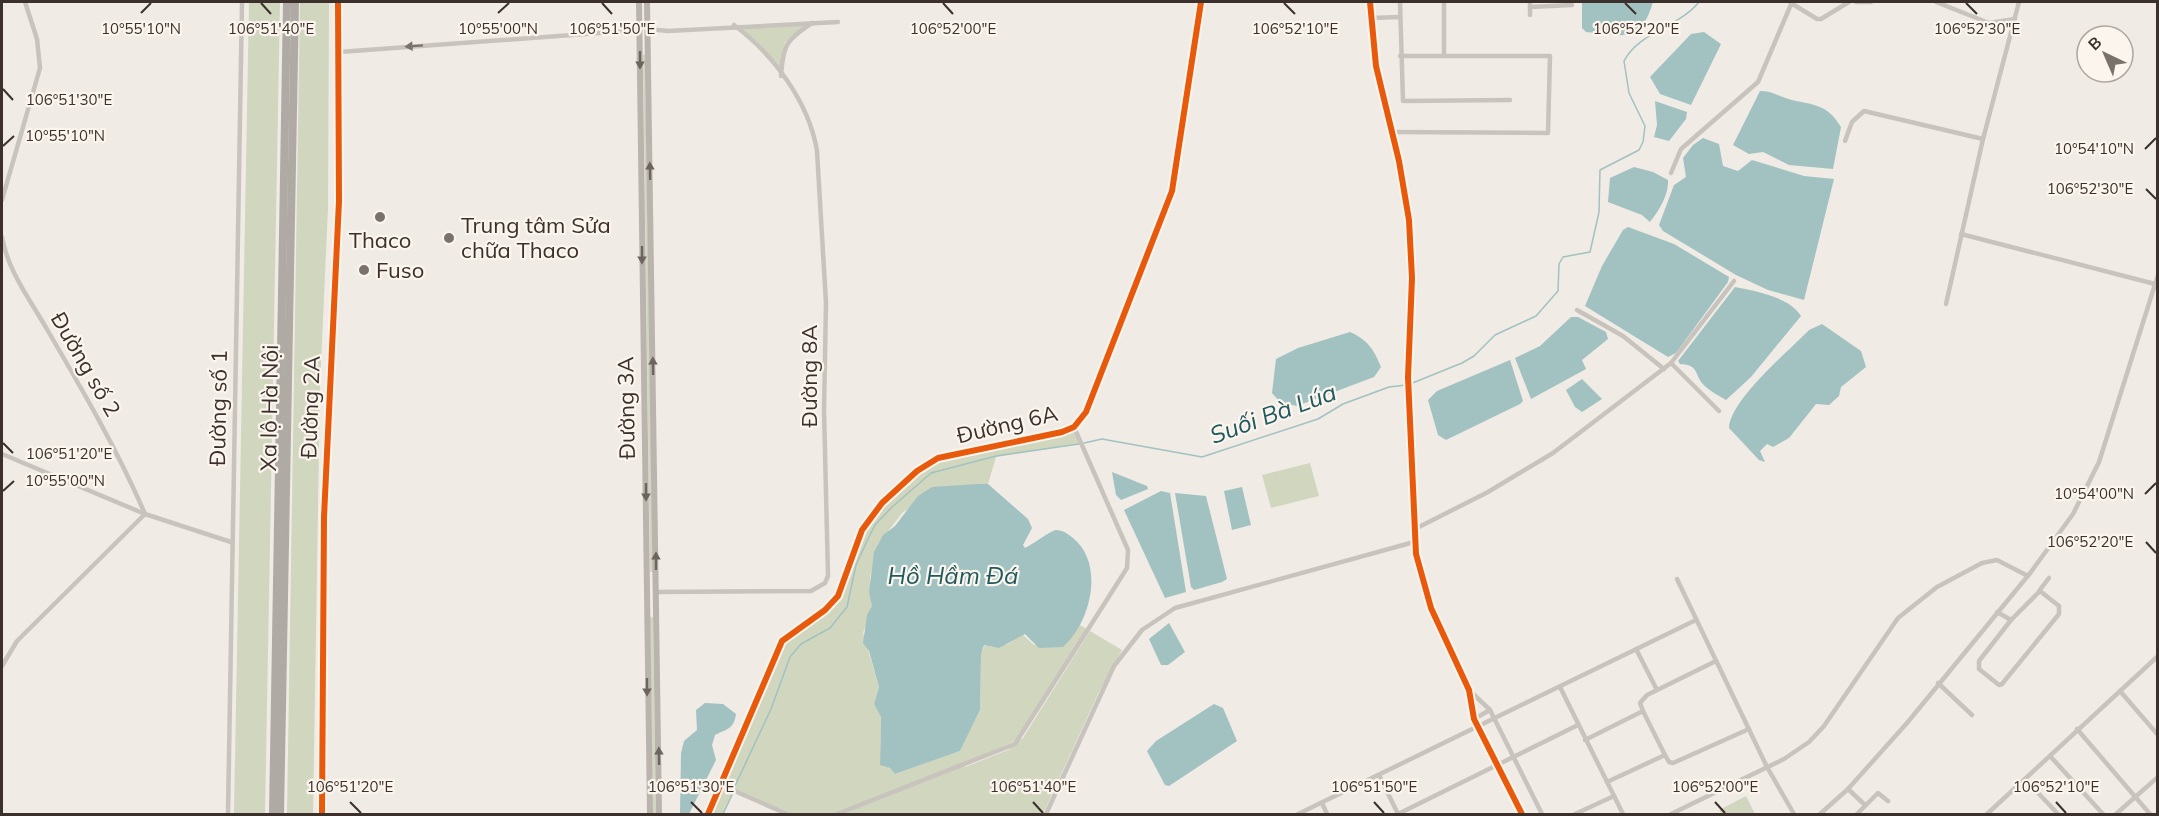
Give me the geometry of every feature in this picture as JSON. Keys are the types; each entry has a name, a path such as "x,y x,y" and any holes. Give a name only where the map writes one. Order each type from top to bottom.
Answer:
{"highway":[{"name":"Xa lộ Hà Nội","path":"273,814 287,2"},
{"name":"Xa lộ Hà Nội","path":"280,814 295,2"}],"street":[{"path":"2,200 40,68 38,39 25,2"},
{"name":"Đường số 1","path":"228,814 242,2"},
{"name":"Đường 2A","path":"321,814 324,516 339,201 338,2"},
{"name":"Đường 3A","path":"639,2 644,30 659,814"},
{"name":"Đường 3A","path":"647,2 644,30 650,814"},
{"name":"Đường 6A","path":"708,814 724,787 782,641 825,610 838,596 858,539 882,503 916,471 938,458 1062,432 1074,426 1086,412 1172,192 1201,2"},
{"path":"1370,2 1376,66 1401,171 1410,240 1412,278 1408,378 1414,542 1431,608 1469,690 1474,719 1522,814"},
{"path":"1400,2 1401,96 1406,102 1510,100"},
{"path":"1443,56 1444,2"},
{"path":"1671,173 1681,148 1758,82 1792,2 1805,9 1810,15 1821,19 1849,2"},
{"path":"1856,2 1871,2"},
{"path":"1936,2 1989,23 2015,19"},
{"path":"1946,304 1983,139 2019,2"},
{"path":"1530,15 1530,4 1572,5"},
{"path":"1371,18 1400,17"},
{"path":"782,76 783,51 787,43 814,22"},
{"path":"339,52 644,30 668,31 734,25 838,22"},
{"name":"Đường 8A","path":"656,592 811,591 825,583 828,576 824,410 826,303 817,151 807,116 782,76 757,45 734,25"},
{"path":"1391,132 1548,133 1550,56 1400,56"},
{"path":"1845,141 1852,122 1864,111 1983,139"},
{"path":"1961,234 2155,284"},
{"name":"Đường số 2","path":"2,237 4,250 17,279 102,427 145,514"},
{"path":"1820,814 1848,789 1907,723 2028,576 2073,514 2098,462 2157,275"},
{"path":"1413,530 1488,492 1553,453 1664,369 1734,281"},
{"path":"1577,310 1623,336 1664,369"},
{"path":"1671,363 1719,411"},
{"path":"837,814 1007,749 1022,737 1127,568 1128,550 1074,426"},
{"path":"2,454 145,514 231,542"},
{"path":"2,666 17,641 145,514"},
{"path":"1046,814 1114,666 1129,644 1157,618 1197,600 1414,542"},
{"path":"1671,814 1796,752 1824,726 1877,645 1898,618 1912,604 1937,587 1982,563 1997,560 2028,576"},
{"path":"2039,591 2059,606 2058,616 1999,685 1979,669 1979,661 2049,578"},
{"path":"1677,579 1767,767 1794,814"},
{"path":"647,592 656,592"},
{"path":"1997,612 2012,620"},
{"path":"1298,814 1696,620"},
{"path":"1636,649 1657,690"},
{"path":"1987,814 2157,658"},
{"path":"1716,661 1642,698 1643,711 1669,762 1673,763 1749,729"},
{"path":"1938,683 1972,715"},
{"path":"1560,687 1623,814"},
{"path":"1469,690 1490,710 1542,814"},
{"path":"2120,691 2157,735"},
{"path":"1474,719 1490,710"},
{"path":"1585,740 1643,711"},
{"path":"1379,775 1398,814 1578,725"},
{"path":"2077,729 2150,814"},
{"path":"1607,782 1665,755"},
{"path":"2050,756 2103,814"},
{"path":"2116,814 2157,777"},
{"path":"2025,779 2058,814"},
{"path":"724,787 787,814"},
{"path":"1848,789 1865,805"},
{"path":"1857,814 1878,793 1888,801"},
{"path":"1575,814 1614,796"},
{"path":"1322,803 1328,814"}],"green space":[{"path":"249,2 280,2 265,814 234,814"},
{"path":"300,2 329,2 328,208 320,386 313,814 287,814"},
{"path":"807,24 785,42 780,71 739,27"},
{"path":"643,55 645,55 653,572 650,572"},
{"path":"1073,429 1080,444 996,457 988,484 953,487 903,512 878,544 870,577 872,606 863,633 879,687 874,704 881,717 880,764 890,768 895,774 960,751 980,710 981,655 985,645 988,644 991,647 1008,644 1022,634 1034,645 1066,644 1078,624 1087,629 1020,735 1013,742 964,764 965,767 1008,750 1023,738 1090,631 1122,650 1098,694 1043,814 792,814 734,789 723,814 710,814 783,642 839,597 863,531 883,504 929,464"},
{"path":"1310,463 1319,496 1271,508 1262,475"},
{"path":"650,617 653,617 656,814 653,814"},
{"path":"1746,796 1755,814 1722,814 1719,810"}],"water":[{"path":"1582,2 1653,2 1648,16 1636,31 1620,35 1586,32 1582,28"},
{"path":"1704,32 1721,44 1691,105 1660,94 1650,77 1691,34"},
{"path":"1760,91 1814,105 1831,114 1841,127 1833,169 1789,165 1763,152 1749,154 1733,145"},
{"path":"1655,101 1687,112 1686,119 1669,141 1654,137 1657,125"},
{"path":"1703,138 1719,144 1723,166 1738,171 1752,160 1804,176 1834,179 1804,300 1768,290 1736,275 1663,231 1659,225 1674,185 1686,177 1683,158 1693,145"},
{"path":"1634,167 1653,172 1668,180 1663,202 1650,222 1642,215 1608,202 1610,178"},
{"path":"1628,227 1674,244 1729,277 1728,282 1676,353 1668,357 1585,306 1602,266 1623,230"},
{"path":"1735,287 1781,300 1796,309 1801,316 1751,377 1726,400 1706,387 1691,366 1680,364 1678,361"},
{"path":"1571,317 1578,317 1606,332 1608,339 1582,360 1586,369 1531,399 1515,358 1540,346"},
{"path":"1822,324 1861,351 1866,367 1841,387 1839,396 1829,405 1816,404 1789,438 1773,447 1767,444 1760,451 1765,462 1759,460 1729,428 1732,417 1749,390 1762,376 1809,330"},
{"path":"1350,332 1366,342 1376,355 1381,367 1374,377 1297,406 1280,402 1272,393 1276,359 1298,348"},
{"path":"1510,360 1523,401 1446,440 1438,435 1428,400 1437,391"},
{"path":"1582,379 1602,399 1582,412 1575,407 1566,390"},
{"path":"1112,472 1147,486 1148,489 1121,500 1116,495"},
{"name":"Hồ Hầm Đá","path":"988,484 1028,519 1032,528 1023,545 1025,548 1056,530 1069,535 1083,549 1089,562 1091,577 1091,593 1087,608 1073,636 1063,647 1039,648 1025,634 999,648 984,645 981,655 980,710 960,751 895,774 890,768 880,765 881,717 874,704 879,687 869,651 863,643 867,615 872,606 869,592 874,552 883,535 895,526 918,496 932,487"},
{"path":"1242,487 1251,525 1232,530 1224,491"},
{"path":"1161,491 1170,493 1186,592 1165,598 1124,510"},
{"path":"1175,493 1206,496 1227,579 1222,582 1194,590 1191,587"},
{"path":"1169,623 1185,652 1168,665 1161,665 1149,639"},
{"path":"705,703 723,704 736,714 735,719 729,728 715,735 712,745 716,760 689,814 680,814 681,753 684,741 697,730 696,710"},
{"path":"1214,704 1223,708 1237,741 1169,786 1165,785 1147,751 1156,741"}],"waterway":[{"name":"Suối Bà Lúa","path":"1410,384 1462,363 1474,356 1495,335 1536,316 1558,291 1559,264 1563,257 1590,252 1599,212 1600,170 1639,150 1643,142 1645,126 1629,93 1624,61 1639,43 1681,18 1699,2"},
{"name":"Suối Bà Lúa","path":"1084,443 1102,439 1202,457 1318,419 1343,404 1389,387 1406,385"},
{"name":"Suối Bà Lúa","path":"734,788 771,709 790,657 801,644 830,628 847,607 856,565 875,525 892,507 931,473 996,456 1079,444"},
{"name":"Suối Bà Lúa","path":"723,814 733,793"}],"cycle path":[{"path":"322,814 324,517 339,201 338,2"},
{"path":"708,814 782,641 825,610 838,596 862,530 882,503 917,471 938,458 1062,432 1074,427 1086,412 1172,191 1201,2"},
{"path":"1370,2 1376,66 1399,161 1409,220 1412,278 1408,377 1416,554 1431,608 1469,690 1474,719 1522,814"}],"place":[{"name":"Thaco","path":"380,217"},
{"name":"Trung tâm Sửa chữa Thaco","path":"449,238"},
{"name":"Fuso","path":"364,270"}]}
